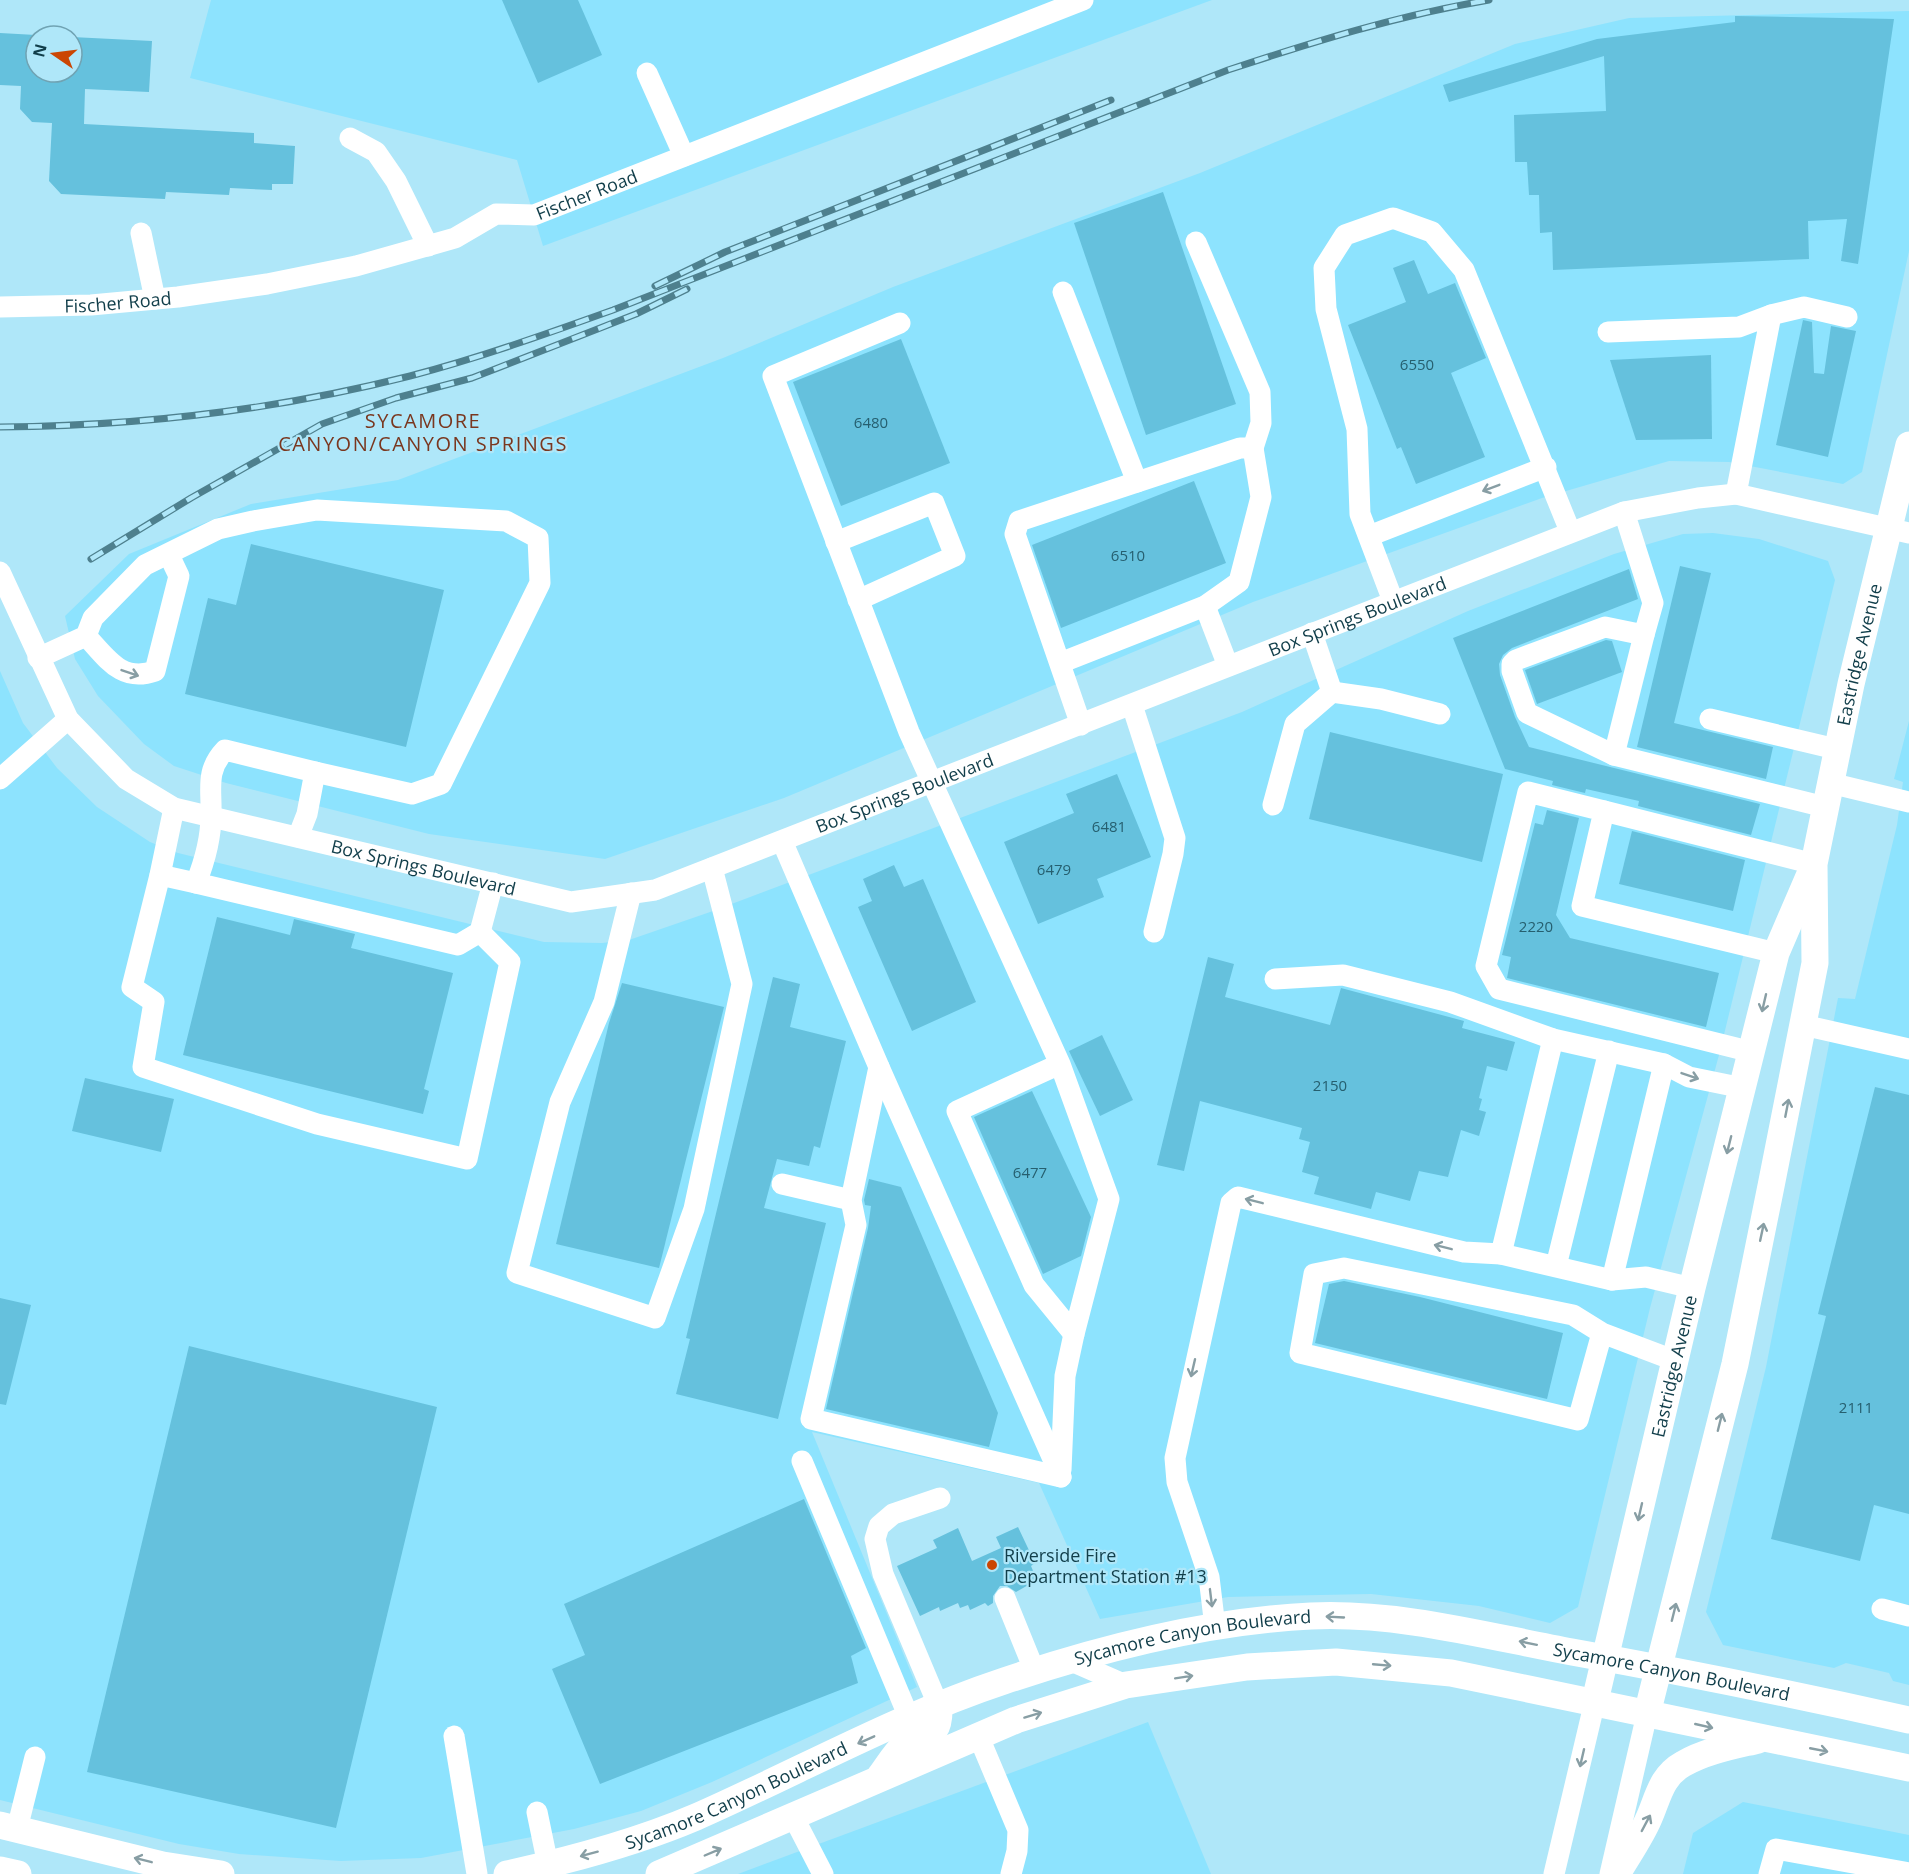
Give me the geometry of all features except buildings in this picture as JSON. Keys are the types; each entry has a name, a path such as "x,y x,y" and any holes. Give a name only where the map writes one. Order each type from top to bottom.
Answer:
{"main road":[{"name":"Eastridge Avenue","path":"1595,1701 1692,1288 1776,953 1814,864 1836,749 1899,531 1909,445"},
{"name":"Eastridge Avenue","path":"1647,1714 1735,1364 1803,1025 1815,963 1814,864"},
{"name":"Sycamore Canyon Boulevard","path":"507,1874 610,1848 692,1818 939,1707 1035,1672 1118,1648 1215,1627 1313,1616 1381,1619 1458,1628 1909,1720"},
{"name":"Sycamore Canyon Boulevard","path":"659,1874 794,1818 1016,1720 1126,1685 1246,1667 1336,1662 1451,1673 1595,1701 1762,1739 1909,1768"},
{"path":"875,1782 905,1745 933,1733 939,1725 939,1707"},
{"path":"1617,1874 1650,1817 1655,1797 1673,1770 1683,1763 1762,1739"},
{"path":"9,1827 163,1865 221,1874"},
{"path":"0,1870 18,1874"}],"street":[{"name":"Fischer Road","path":"0,307 91,306 267,284 428,246 455,238 496,214 534,215 1083,0"},
{"path":"647,73 684,156"},
{"path":"350,138 376,152 396,181 428,246"},
{"path":"1393,601 1360,514 1357,429 1326,309 1324,267 1345,235 1393,218 1432,232 1464,270 1546,467 1570,531"},
{"path":"141,233 156,299"},
{"path":"1060,663 1205,606 1240,579 1261,497 1253,448 1261,423 1260,392 1196,242"},
{"path":"1063,292 1137,482"},
{"path":"1608,332 1739,327 1771,315 1804,307 1847,317"},
{"path":"1736,494 1771,315"},
{"path":"900,323 773,376 909,732 1060,1064 1109,1199 1065,1376 1061,1477"},
{"path":"1081,725 1015,534 1019,521 1240,448 1253,448"},
{"path":"1369,536 1546,467"},
{"name":"Box Springs Boulevard","path":"0,572 68,719 126,779 174,808 571,902 655,890 1132,705 1570,531 1624,512 1698,498 1736,494 1899,531"},
{"path":"836,542 934,503 955,556 858,600"},
{"path":"39,658 86,636 93,618 145,565 218,529 317,510 506,521 538,538 540,582 441,784 412,794 225,750 216,760 209,787 211,816 202,867 196,883"},
{"path":"1614,755 1653,603 1624,512"},
{"path":"86,636 117,669 140,677 155,671 179,576 169,555"},
{"path":"1205,606 1228,666"},
{"path":"1644,635 1605,627 1512,664 1527,714 1614,755 1828,795 1909,802"},
{"path":"1312,633 1332,692"},
{"path":"1273,804 1295,724 1332,692 1381,699 1440,714"},
{"path":"1132,705 1175,838 1154,932"},
{"path":"0,779 68,719"},
{"path":"1710,719 1836,749"},
{"path":"298,837 307,814 315,772"},
{"path":"1752,1052 1499,989 1486,966 1528,792 1814,864"},
{"path":"174,808 132,987 154,1002 143,1067 316,1124 467,1159 510,962 480,932"},
{"path":"1604,811 1582,906 1776,953"},
{"path":"782,841 879,1067 1061,1477"},
{"path":"631,893 604,1002 560,1102 517,1273 655,1318 694,1209 742,984 712,868"},
{"path":"160,875 458,945 480,932 493,883"},
{"path":"1275,979 1343,975 1450,1002 1553,1039 1664,1064 1689,1077 1743,1088"},
{"path":"1803,1025 1909,1049"},
{"path":"1501,1254 1553,1039"},
{"path":"1556,1266 1609,1051"},
{"path":"1060,1064 957,1111 1034,1285 1074,1334"},
{"path":"1612,1280 1664,1064"},
{"path":"879,1067 851,1200 856,1225 811,1419 1061,1477"},
{"path":"782,1184 851,1200"},
{"path":"1215,1627 1209,1577 1176,1482 1175,1458 1231,1203 1238,1197 1464,1252 1501,1254 1612,1280 1646,1277 1692,1288"},
{"path":"1602,1333 1578,1420 1300,1353 1314,1274 1344,1268 1573,1314 1602,1333 1676,1360"},
{"path":"802,1461 910,1720"},
{"path":"939,1707 883,1574 876,1554 875,1539 879,1526 893,1514 940,1498"},
{"path":"1005,1598 1035,1672"},
{"path":"1882,1609 1909,1616"},
{"path":"1071,1661 1126,1685"},
{"name":"Eastridge Avenue","path":"1554,1874 1595,1701"},
{"name":"Eastridge Avenue","path":"1610,1874 1647,1714"},
{"path":"978,1735 1018,1830 1017,1851 1011,1874"},
{"path":"454,1736 477,1874"},
{"path":"9,1827 34,1757"},
{"path":"537,1812 548,1865"},
{"path":"794,1818 823,1874"},
{"path":"1769,1874 1776,1849 1909,1873"}],"shaded area":[{"path":"211,0 1212,0 543,246 517,160 190,78"},
{"path":"1909,11 1909,251 1862,472 1843,484 1729,462 1669,461 1542,498 1253,602 784,798 605,859 429,834 226,783 174,766 144,744 98,696 75,659 65,616 129,554 251,504 398,480 723,358 893,287 1200,173 1515,44 1629,18"},
{"path":"1713,533 1759,539 1828,561 1835,580 1719,1055 1650,1308 1578,1607 1550,1623 1479,1606 1371,1594 1228,1597 1100,1619 1039,1483 812,1432 917,1687 712,1782 641,1811 574,1829 421,1858 341,1861 239,1854 179,1844 0,1800 0,671 23,723 57,768 97,807 150,842 178,853 544,942 602,943 629,940 713,911 1242,712 1468,611 1614,554 1683,534"},
{"path":"1909,721 1909,1685 1893,1681 1889,1673 1846,1663 1834,1668 1723,1645 1706,1612 1766,1367 1838,998 1855,999 1897,825 1903,782 1894,779"},
{"path":"1148,1722 1211,1874 738,1874"},
{"path":"1743,1802 1909,1835 1909,1874 1683,1874 1693,1833"}],"railway":[{"path":"0,427 103,423 206,414 309,398 436,369 613,310 1228,70 1389,21 1489,0"},
{"path":"655,286 725,252 1111,100"},
{"path":"91,559 191,498 322,424 396,398 472,378 636,314 687,289"}],"place":[{"name":"Riverside Fire Department Station #13","path":"992,1565"}],"district":[{"name":"SYCAMORE CANYON/CANYON SPRINGS","path":"423,432"}]}
